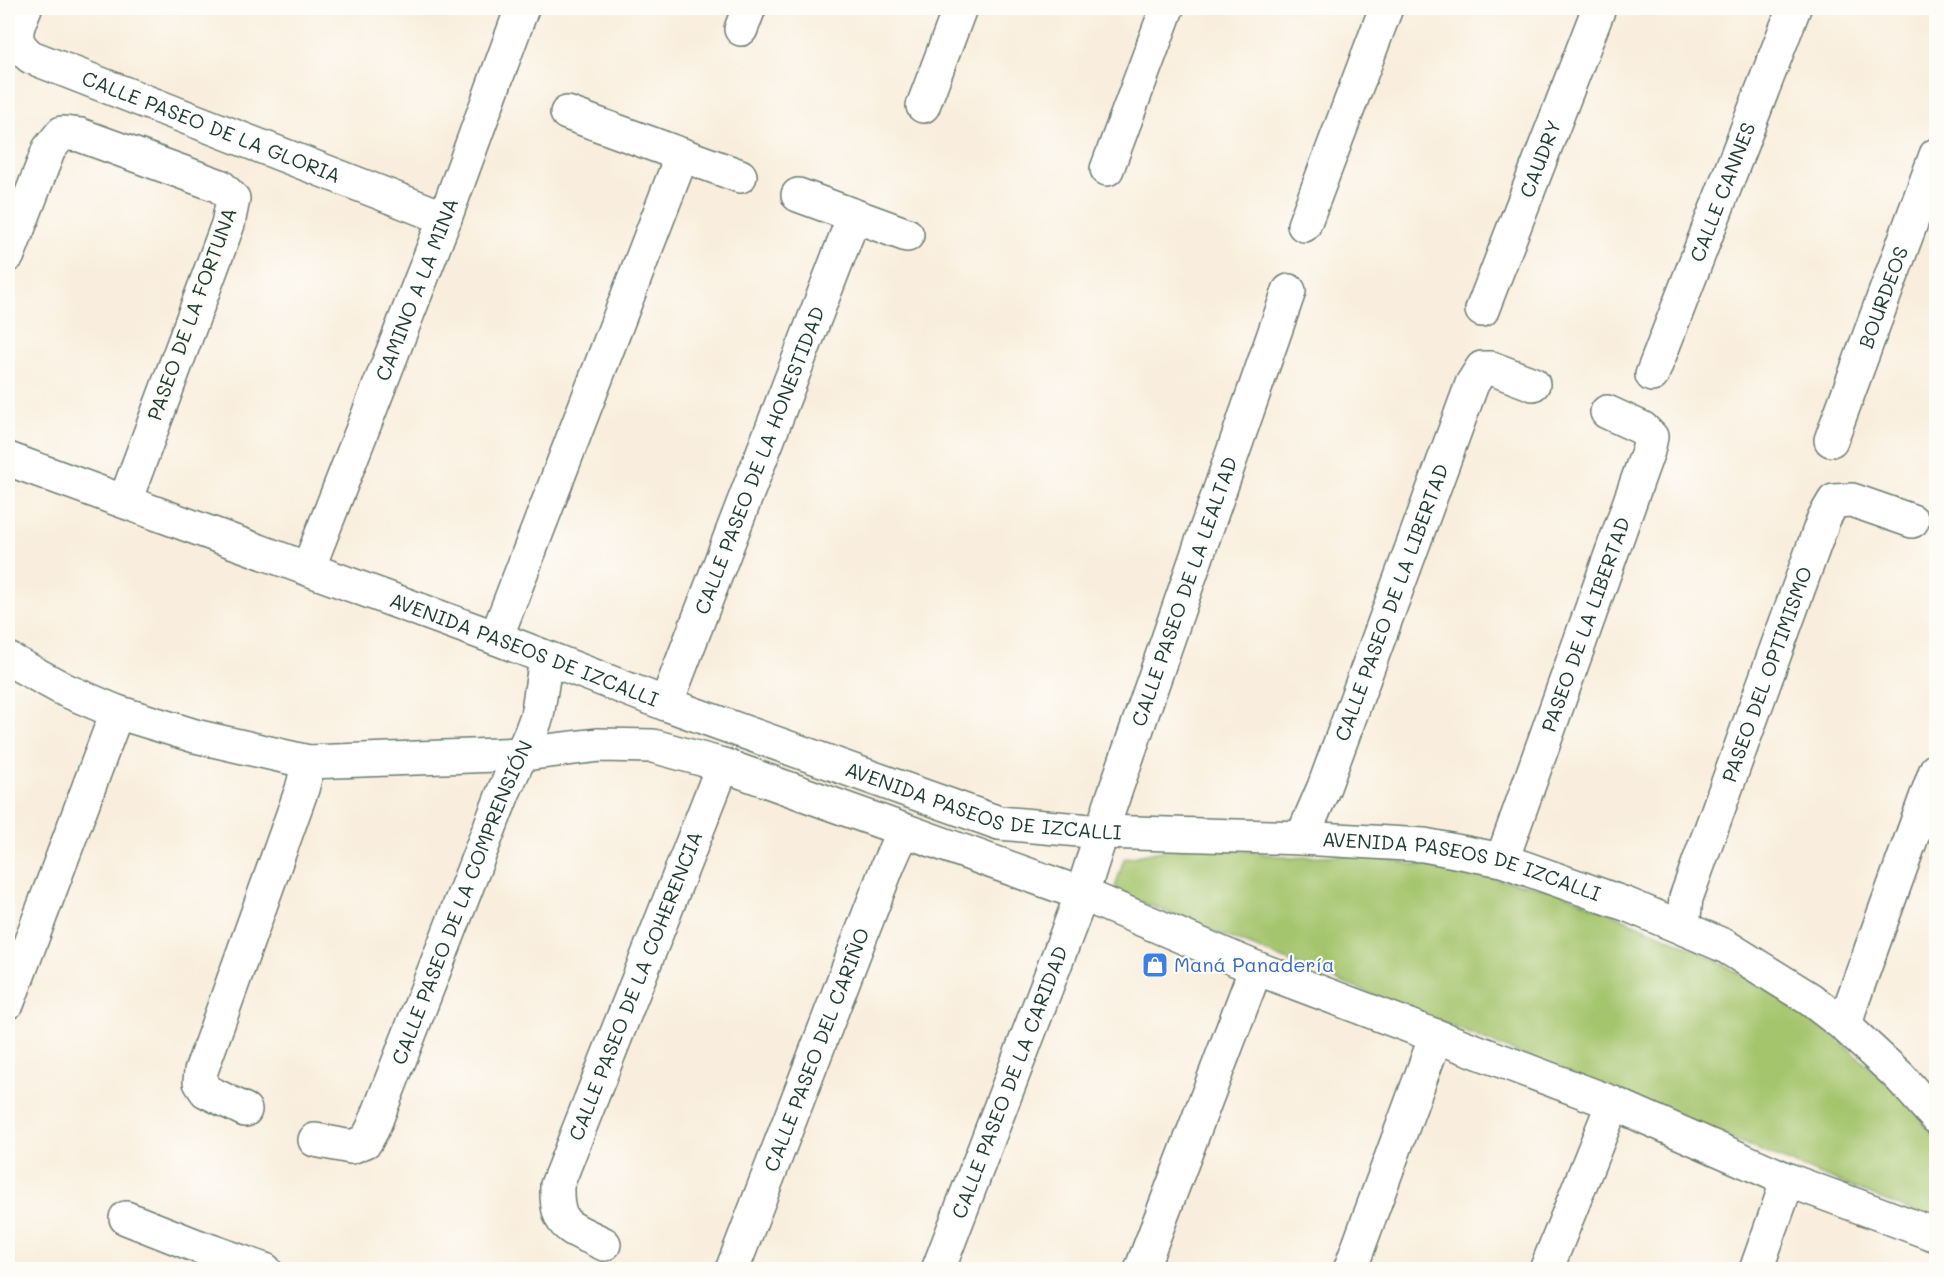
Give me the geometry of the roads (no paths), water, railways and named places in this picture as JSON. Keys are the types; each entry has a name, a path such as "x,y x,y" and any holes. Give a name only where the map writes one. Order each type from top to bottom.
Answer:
{"street":[{"name":"CALLE PASEO DE LA GLORIA","path":"25,8 17,26 16,38 21,49 31,57 445,218"},
{"name":"CAMINO A LA MINA","path":"308,569 445,218 522,8"},
{"path":"923,106 960,8"},
{"path":"1107,169 1167,8"},
{"path":"1304,225 1386,8"},
{"name":"CAUDRY","path":"1482,310 1599,8"},
{"name":"CALLE CANNES","path":"1652,375 1794,8"},
{"path":"567,113 740,176"},
{"name":"PASEO DE LA FORTUNA","path":"8,255 49,149 62,133 80,135 220,186 233,200 228,224 125,501"},
{"path":"496,638 682,155"},
{"name":"BOURDEOS","path":"1831,440 1936,155"},
{"path":"798,195 907,235"},
{"name":"CALLE PASEO DE LA HONESTIDAD","path":"666,704 854,216"},
{"name":"CALLE PASEO DE LA LEALTAD","path":"1082,894 1289,291"},
{"name":"CALLE PASEO DE LA LIBERTAD","path":"1302,838 1324,787 1472,384 1482,368 1491,368 1533,384"},
{"name":"PASEO DE LA LIBERTAD","path":"1502,860 1648,451 1651,437 1642,428 1607,412"},
{"name":"AVENIDA PASEOS DE IZCALLI","path":"8,459 496,638 666,704 999,824 1102,832 1302,838 1424,845 1502,860 1628,904 1725,946 1810,999 1845,1026 1899,1076 1936,1117"},
{"name":"PASEO DEL OPTIMISMO","path":"1683,927 1686,898 1824,518 1834,501 1852,500 1912,520"},
{"name":"CALLE PASEO DE LA COMPRENSIÓN","path":"315,1140 351,1147 366,1141 373,1128 504,791 537,716 546,659"},
{"name":"AVENIDA PASEOS DE IZCALLI","path":"8,660 65,690 117,712 195,736 309,762 522,754 599,745 653,746 723,765 1082,894 1256,968 1614,1103 1788,1180 1936,1235"},
{"path":"8,1002 117,712"},
{"path":"245,1110 206,1091 200,1082 201,1071 302,789 309,762"},
{"name":"CALLE PASEO DE LA COHERENCIA","path":"604,1245 564,1223 557,1207 557,1185 723,765"},
{"path":"1845,1026 1936,770"},
{"name":"CALLE PASEO DEL CARIÑO","path":"732,1269 903,831"},
{"name":"CALLE PASEO DE LA CARIDAD","path":"938,1269 1082,894"},
{"path":"1141,1269 1256,968"},
{"path":"1350,1269 1436,1036"},
{"path":"1546,1269 1614,1103"},
{"path":"1756,1269 1788,1180"},
{"path":"126,1218 194,1258 265,1269"}],"place":[{"name":"Maná Panadería","path":"1155,965"}]}
